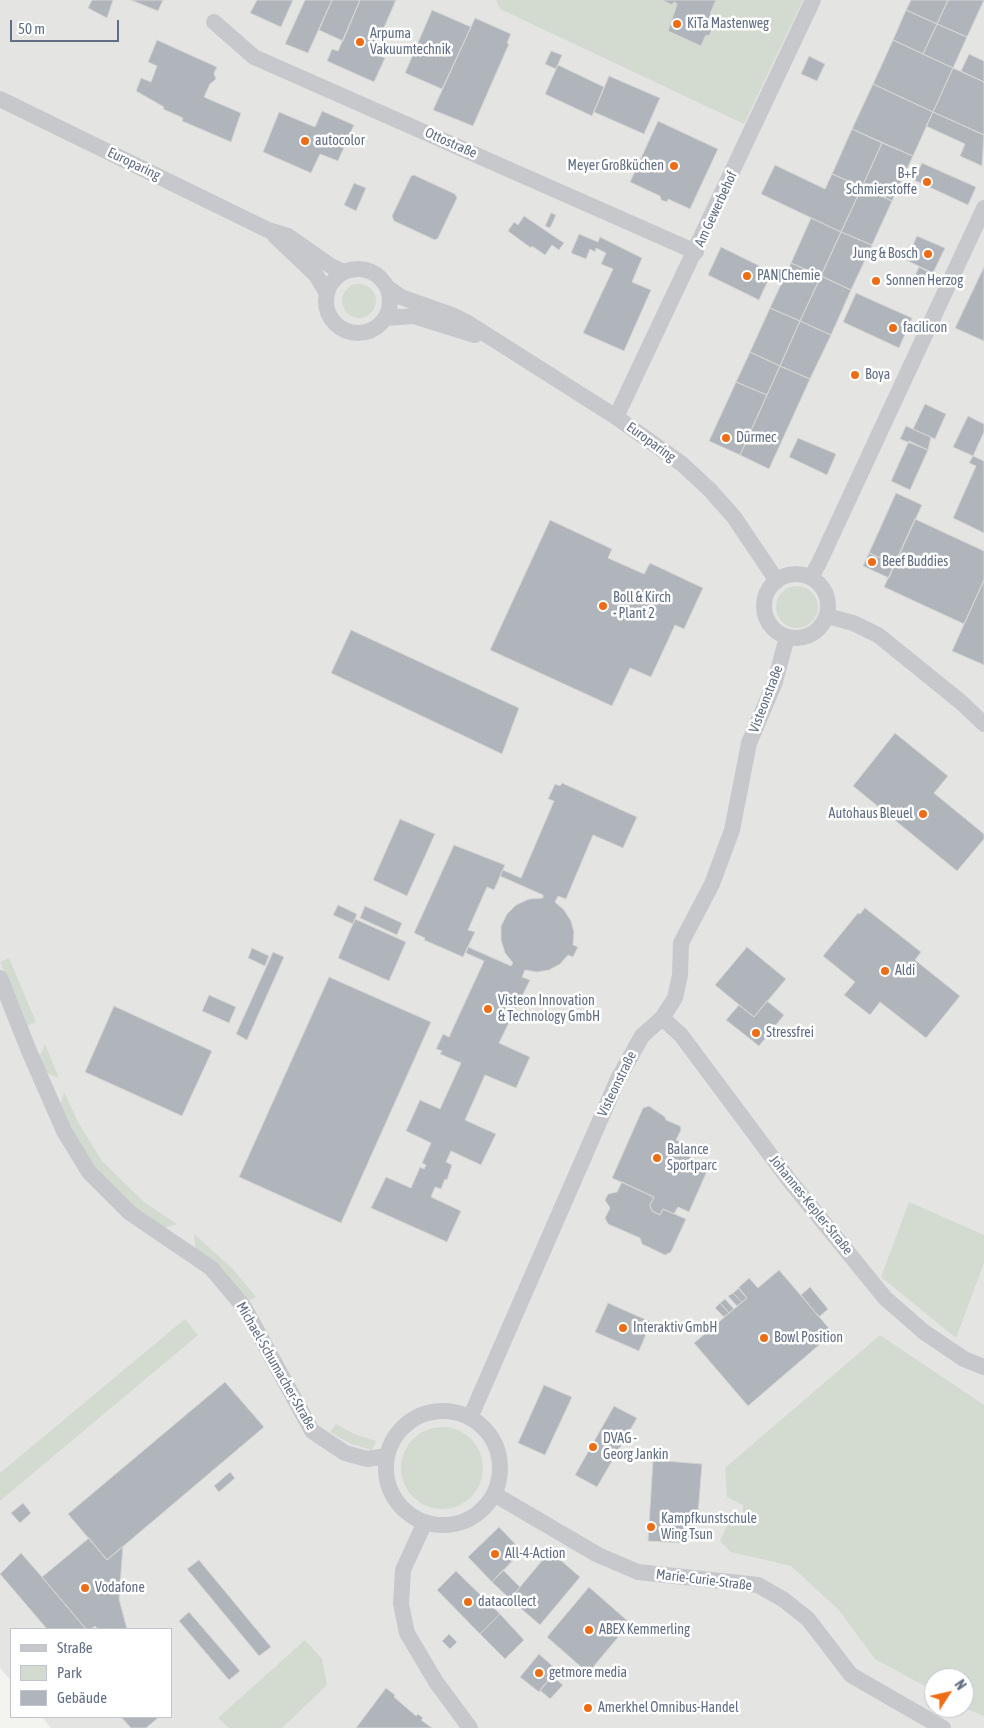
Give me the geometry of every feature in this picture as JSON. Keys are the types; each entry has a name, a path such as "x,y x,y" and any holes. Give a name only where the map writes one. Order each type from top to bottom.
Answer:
{"street":[{"name":"Am Gewerbehof","path":"616,417 696,252 813,0"},
{"name":"Ottostraße","path":"214,22 254,56 696,252"},
{"name":"Europaring","path":"0,99 268,230 299,242 324,262 344,272 367,270 406,300 452,315 539,367 616,417 682,464 710,490 734,517 776,581"},
{"path":"811,578 984,208"},
{"name":"Europaring","path":"268,230 316,275 328,293 327,304 330,315 336,324 346,330 357,333 370,330 385,318 401,315 414,316 492,339"},
{"path":"328,293 334,281 344,272"},
{"path":"385,318 390,305 387,287"},
{"path":"793,574 811,578 820,584 826,594 829,605 827,616 821,627 811,635 799,639 787,637 775,630 767,619 764,605 768,592 776,581 793,574"},
{"path":"827,616 853,623 878,635 962,703 984,724"},
{"name":"Visteonstraße","path":"470,1418 618,1079 642,1036 662,1018 675,998 680,975 681,943 712,884 732,830 749,743 775,682 787,637"},
{"name":"Michael-Schumacher-Straße","path":"0,978 64,1132 89,1172 130,1213 211,1268 244,1307 312,1431 345,1454 367,1459 387,1456"},
{"name":"Johannes-Kepler-Straße","path":"662,1018 681,1035 789,1180 885,1298 924,1332 964,1359 984,1367"},
{"path":"436,1412 453,1412 470,1418 484,1428 494,1443 499,1460 499,1477 494,1494 485,1507 472,1517 457,1524 441,1526 425,1522 404,1509 390,1489 386,1473 387,1456 393,1440 404,1426 419,1416 436,1412"},
{"name":"Marie-Curie-Straße","path":"494,1494 598,1556 638,1572 758,1586 784,1600 808,1619 850,1675 943,1728"},
{"path":"425,1522 403,1570 401,1604 407,1633 436,1682 470,1728"}],"shaded area":[{"path":"0,0 984,0 984,1728 51,1728 43,1718 172,1718 172,1628 10,1628 10,1680 0,1668"}],"green space":[{"path":"496,0 803,0 744,124 500,9"},
{"path":"359,284 366,285 371,289 375,294 375,308 371,313 366,317 359,318 352,317 347,313 343,308 342,301 343,294 347,289 352,285"},
{"path":"793,586 801,586 812,592 818,607 812,622 801,628 793,628 782,622 776,611 776,603 782,592"},
{"path":"9,958 36,1022 27,1026 0,962"},
{"path":"45,1044 59,1078 46,1073 39,1058"},
{"path":"64,1092 79,1124 102,1161 144,1202 177,1224 165,1228 137,1210 104,1179 73,1134 60,1105"},
{"path":"909,1202 984,1235 984,1263 956,1338 881,1277"},
{"path":"194,1234 232,1268 256,1297 247,1302 195,1248"},
{"path":"185,1319 198,1335 0,1501 0,1473"},
{"path":"880,1335 984,1405 984,1716 974,1712 974,1668 924,1668 924,1686 875,1659 838,1609 791,1566 731,1552 720,1541 729,1521 743,1517 743,1505 727,1497 725,1468"},
{"path":"336,1424 354,1434 376,1441 372,1450 351,1444 330,1432"},
{"path":"442,1427 458,1430 471,1439 480,1452 483,1468 480,1484 471,1497 458,1506 442,1509 426,1506 413,1497 404,1484 401,1468 404,1452 413,1439 426,1430"},
{"path":"305,1640 322,1659 327,1685 282,1728 229,1728 218,1718"}],"building":[{"path":"92,0 113,0 107,18 88,8"},
{"path":"131,0 163,0 158,11"},
{"path":"257,0 293,0 281,27 250,13"},
{"path":"305,0 332,0 308,53 285,44"},
{"path":"332,0 360,0 343,41 319,30"},
{"name":"Arpuma Vakuumtechnik","path":"360,0 396,0 373,53 385,58 374,82 327,61 332,49 338,51"},
{"path":"662,0 716,0 710,14 717,17 709,36 706,35 701,46 668,31 677,4 674,2 672,5"},
{"path":"911,0 948,0 937,24 906,10"},
{"path":"948,0 984,0 967,37 937,24"},
{"path":"432,10 471,27 442,89 405,73"},
{"path":"906,10 937,24 923,54 893,40"},
{"path":"475,18 511,34 507,43 509,44 473,126 433,110"},
{"path":"937,24 967,37 953,68 923,54"},
{"path":"157,40 217,67 214,73 216,79 210,84 204,97 241,113 231,142 182,121 183,118 163,109 164,107 136,91 141,78 151,82 157,66 148,62"},
{"path":"893,40 953,68 933,112 873,84"},
{"path":"551,51 562,55 556,69 545,64"},
{"path":"969,54 984,61 984,82 961,71"},
{"path":"809,56 825,64 817,81 801,74"},
{"path":"558,65 604,87 592,116 545,94"},
{"path":"953,68 984,82 984,135 933,112"},
{"path":"609,76 660,98 644,134 594,112"},
{"path":"873,84 933,112 913,156 852,129"},
{"path":"322,111 354,125 338,161 320,154 311,173 263,152 279,112 315,127"},
{"path":"933,112 984,135 982,166 960,156 965,144 926,126"},
{"name":"Meyer Großküchen","path":"658,121 718,149 690,209 668,199 667,202 661,200 660,196 630,182"},
{"path":"852,129 882,143 862,187 832,174"},
{"path":"882,143 913,156 892,201 862,187"},
{"path":"922,163 976,187 968,205 914,180"},
{"path":"775,165 825,189 832,174 862,187 841,232 761,194"},
{"path":"414,175 455,194 457,198 438,238 435,240 394,221 392,216 411,176"},
{"path":"354,183 366,188 356,211 344,205"},
{"path":"862,187 892,201 872,245 841,232"},
{"path":"551,213 556,215 550,228 545,226"},
{"path":"524,216 564,243 559,250 552,245 545,255 532,246 531,248 508,231 514,222 518,225"},
{"path":"811,218 841,232 821,276 791,263"},
{"path":"841,232 872,245 851,290 821,276"},
{"path":"579,234 598,242 600,237 642,258 632,282 651,290 624,351 583,333 613,269 601,264 606,253 596,248 595,252 590,249 586,259 571,253"},
{"path":"917,236 945,248 933,273 906,260"},
{"path":"721,247 772,272 759,300 708,275"},
{"path":"791,263 821,276 800,321 770,308"},
{"path":"919,267 932,274 926,286 913,280"},
{"path":"984,267 984,341 955,328"},
{"path":"821,276 851,290 831,335 800,321"},
{"path":"856,293 912,318 908,328 905,326 903,330 906,332 899,348 843,322"},
{"path":"770,308 800,321 780,366 750,352"},
{"path":"800,321 831,335 810,379 780,366"},
{"path":"750,352 780,366 767,395 736,382"},
{"path":"780,366 810,379 769,469 740,455"},
{"path":"736,382 767,395 740,455 709,441"},
{"path":"925,404 946,414 935,439 913,429"},
{"path":"968,416 984,424 984,432 973,456 953,447"},
{"path":"906,426 931,437 928,450 900,439"},
{"path":"798,438 836,454 827,475 789,457"},
{"path":"909,441 928,450 910,490 891,481"},
{"path":"973,456 984,461 984,533 953,518 976,466 969,463"},
{"path":"896,493 922,505 895,564 869,553"},
{"path":"915,519 984,551 984,580 964,624 884,587"},
{"name":"Boll & Kirch - Plant 2","path":"550,520 612,549 608,558 644,574 650,563 703,588 684,629 675,625 651,677 630,668 612,706 490,650"},
{"path":"869,553 895,564 889,578 863,566"},
{"path":"984,580 984,665 952,651"},
{"path":"351,630 519,708 502,754 331,673"},
{"name":"Autohaus Bleuel","path":"895,733 948,776 934,793 984,834 984,839 957,871 853,786"},
{"name":"Visteon Innovation & Technology GmbH","path":"562,783 637,817 623,848 593,835 566,899 558,896 555,902 564,910 571,921 574,932 573,945 578,947 573,957 568,955 560,964 549,970 537,972 525,970 522,977 530,980 499,1043 530,1057 516,1088 485,1075 465,1120 496,1134 481,1165 451,1151 446,1162 452,1165 447,1180 445,1179 441,1189 435,1187 431,1197 461,1211 447,1242 371,1208 386,1177 411,1188 420,1167 424,1169 426,1165 422,1163 431,1143 406,1131 420,1100 440,1109 461,1063 440,1054 442,1051 436,1049 443,1034 449,1037 484,961 466,953 468,947 511,966 513,963 505,953 501,940 501,926 507,914 516,905 529,899 543,898 543,895 500,876 503,870 521,878 554,801 548,799 555,784 560,786"},
{"path":"400,819 435,834 407,896 373,880"},
{"path":"454,845 505,865 494,890 487,887 468,930 475,932 463,957 424,940 425,938 414,933"},
{"path":"338,905 357,914 353,924 333,915"},
{"path":"365,906 402,923 397,935 360,918"},
{"name":"Aldi","path":"865,908 921,952 915,960 960,996 926,1038 880,1002 870,1015 844,995 855,982 823,956 858,913 860,914"},
{"path":"355,919 406,942 389,981 338,958"},
{"path":"747,947 786,979 754,1017 715,985"},
{"path":"252,948 269,956 265,966 248,958"},
{"path":"273,952 284,957 247,1040 236,1034"},
{"path":"329,977 431,1022 341,1223 239,1177"},
{"path":"209,995 236,1007 229,1023 202,1011"},
{"name":"Stressfrei","path":"767,1001 784,1015 759,1046 726,1020 739,1005 754,1017"},
{"path":"114,1006 212,1051 182,1116 85,1072"},
{"name":"Balance Sportparc","path":"649,1106 665,1117 666,1120 680,1126 681,1130 676,1140 680,1142 682,1153 706,1164 708,1169 689,1212 678,1207 674,1214 663,1209 660,1215 652,1211 650,1205 654,1197 612,1178 643,1108"},
{"path":"622,1182 654,1197 650,1205 652,1211 660,1215 663,1209 686,1219 671,1252 665,1255 642,1244 640,1238 608,1224 605,1218 610,1208 605,1200 608,1194 617,1192"},
{"name":"Bowl Position","path":"779,1270 833,1333 748,1406 694,1343 747,1298 738,1288 749,1278 758,1288"},
{"path":"810,1287 828,1309 819,1317 801,1295"},
{"path":"739,1288 747,1298 742,1302 733,1293"},
{"path":"733,1293 742,1302 737,1306 728,1296"},
{"path":"725,1299 734,1309 729,1313 720,1303"},
{"name":"Interaktiv GmbH","path":"608,1303 651,1322 639,1351 595,1332"},
{"path":"720,1303 729,1313 724,1317 715,1308"},
{"path":"225,1382 264,1427 107,1560 68,1514"},
{"path":"544,1385 572,1397 545,1455 518,1443"},
{"path":"614,1406 637,1418 597,1487 575,1475"},
{"path":"653,1460 702,1464 696,1539 682,1538 682,1543 648,1541"},
{"path":"230,1472 235,1478 219,1492 214,1486"},
{"path":"23,1503 31,1513 20,1523 11,1513"},
{"name":"All-4-Action","path":"499,1527 522,1551 492,1582 468,1557"},
{"name":"Vodafone","path":"89,1538 107,1560 123,1546 119,1599 127,1628 97,1628 95,1626 85,1628 42,1577"},
{"path":"550,1551 580,1577 540,1625 510,1599"},
{"path":"21,1553 85,1628 46,1628 0,1574"},
{"path":"199,1560 271,1647 259,1656 187,1569"},
{"path":"503,1570 520,1587 510,1599 492,1582"},
{"name":"datacollect","path":"456,1571 500,1614 480,1634 437,1590"},
{"name":"ABEX Kemmerling","path":"589,1587 630,1623 588,1673 547,1637"},
{"path":"189,1612 240,1671 229,1680 179,1621"},
{"path":"500,1614 524,1640 505,1659 480,1634"},
{"path":"449,1634 457,1642 450,1649 442,1641"},
{"name":"getmore media","path":"539,1654 557,1670 539,1692 520,1677"},
{"path":"552,1676 563,1685 550,1699 540,1690"},
{"path":"386,1688 416,1716 418,1714 423,1718 421,1720 432,1728 356,1728"},
{"path":"122,1718 158,1718 146,1728 131,1728"}],"place":[{"name":"KiTa Mastenweg","path":"677,24"},
{"name":"Arpuma Vakuumtechnik","path":"360,42"},
{"name":"autocolor","path":"305,141"},
{"name":"Meyer Großküchen","path":"674,166"},
{"name":"B+F Schmierstoffe","path":"927,182"},
{"name":"Jung & Bosch","path":"928,254"},
{"name":"PAN|Chemie","path":"747,276"},
{"name":"Sonnen Herzog","path":"876,281"},
{"name":"facilicon","path":"893,328"},
{"name":"Boya","path":"855,375"},
{"name":"Dürmec","path":"726,438"},
{"name":"Beef Buddies","path":"872,562"},
{"name":"Boll & Kirch - Plant 2","path":"603,606"},
{"name":"Autohaus Bleuel","path":"923,814"},
{"name":"Aldi","path":"885,971"},
{"name":"Visteon Innovation & Technology GmbH","path":"488,1009"},
{"name":"Stressfrei","path":"756,1033"},
{"name":"Balance Sportparc","path":"657,1158"},
{"name":"Interaktiv GmbH","path":"623,1328"},
{"name":"Bowl Position","path":"764,1338"},
{"name":"DVAG - Georg Jankin","path":"593,1447"},
{"name":"Kampfkunstschule Wing Tsun","path":"651,1527"},
{"name":"All-4-Action","path":"495,1554"},
{"name":"Vodafone","path":"85,1588"},
{"name":"datacollect","path":"468,1602"},
{"name":"ABEX Kemmerling","path":"589,1630"},
{"name":"getmore media","path":"539,1673"},
{"name":"Amerkhel Omnibus-Handel","path":"588,1708"}]}
